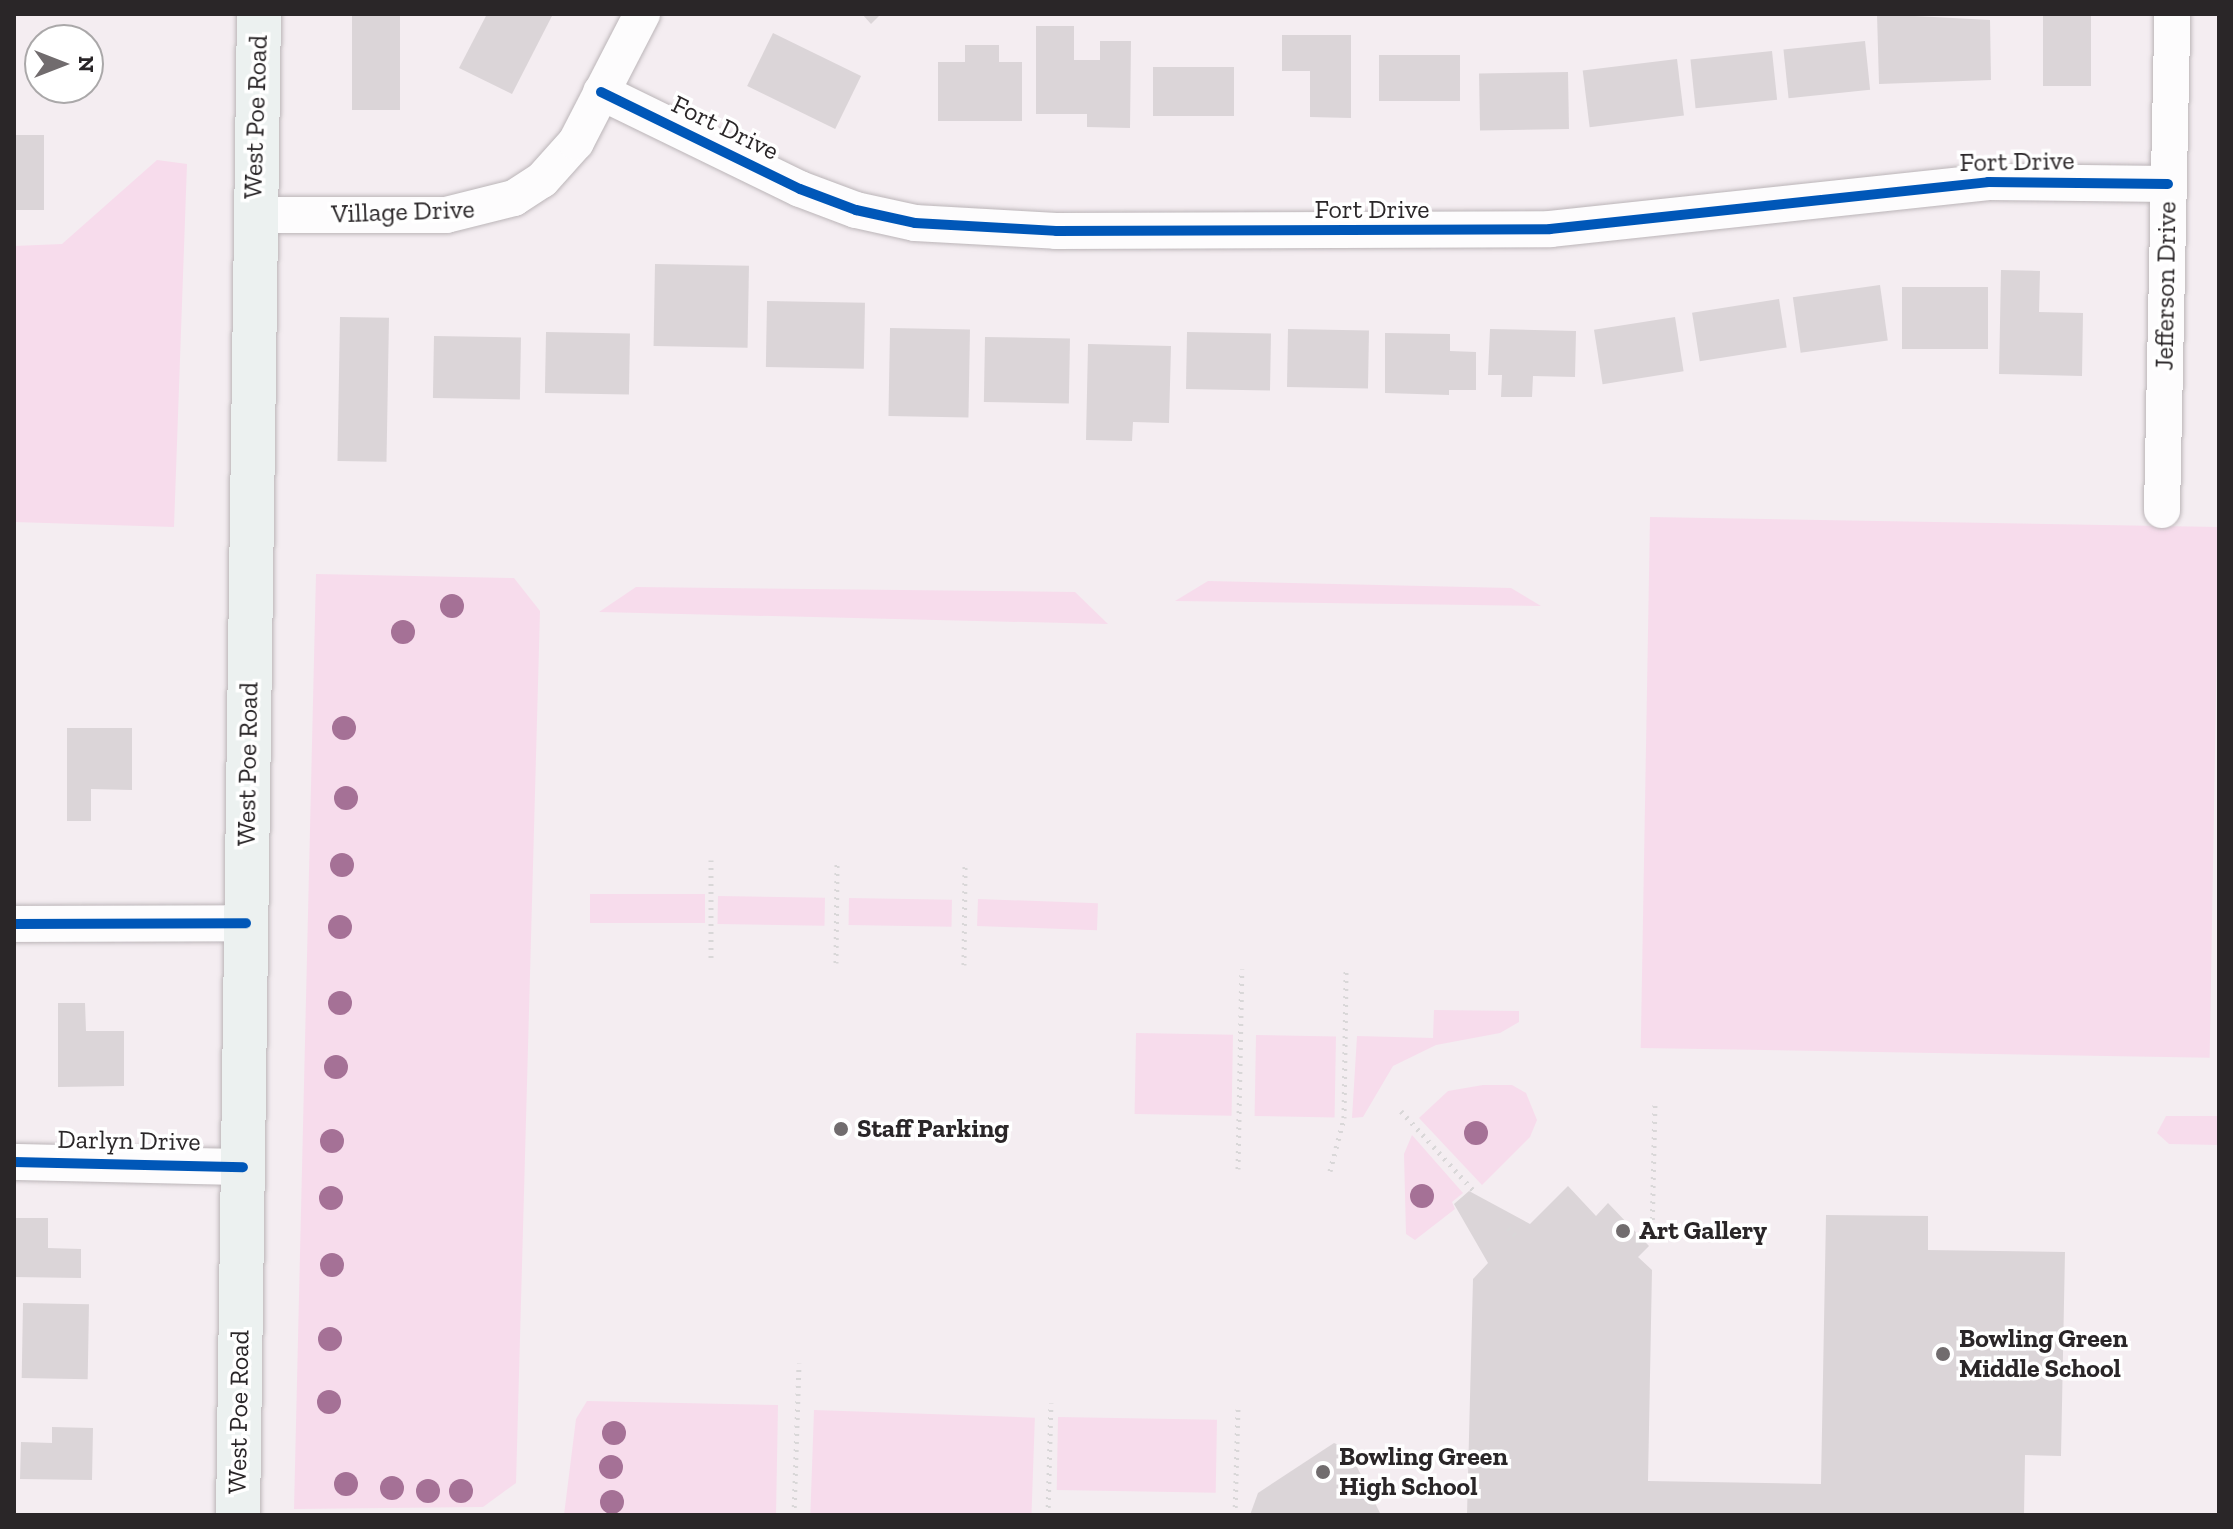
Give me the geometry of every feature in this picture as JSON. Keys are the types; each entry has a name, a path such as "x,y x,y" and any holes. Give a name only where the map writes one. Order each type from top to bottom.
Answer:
{"main road":[{"name":"West Poe Road","path":"238,1515 259,14"}],"street":[{"name":"Village Drive","path":"254,215 446,215 485,209 542,180 576,142 642,14"},
{"name":"Jefferson Drive","path":"2162,510 2172,14"},
{"name":"Fort Drive","path":"601,92 800,189 856,210 915,223 1072,231 1550,229 1941,185 2168,184"},
{"path":"14,924 246,923"},
{"name":"Darlyn Drive","path":"14,1162 243,1167"}],"path":[{"path":"711,860 711,961"},
{"path":"836,963 837,862"},
{"path":"964,965 965,864"},
{"path":"1238,1169 1242,969"},
{"path":"1330,1171 1344,1118 1346,970"},
{"path":"1652,1235 1655,1102"},
{"path":"1401,1111 1475,1192"},
{"path":"1508,1228 1516,1236"},
{"path":"794,1515 799,1363"},
{"path":"1048,1515 1051,1403"},
{"path":"1235,1515 1238,1409"}],"shaded area":[{"path":"157,160 187,164 174,527 14,522 14,246 62,244"},
{"path":"1650,517 2219,527 2210,1058 1641,1048"},
{"path":"316,574 514,578 540,611 516,1483 483,1507 294,1509"},
{"path":"1208,581 1511,588 1541,606 1175,601"},
{"path":"636,587 1075,592 1108,624 599,612"},
{"path":"590,894 705,894 705,923 590,923"},
{"path":"718,896 825,898 824,926 718,924"},
{"path":"849,898 952,900 952,927 849,925"},
{"path":"978,899 1098,903 1097,930 977,926"},
{"path":"1434,1010 1519,1011 1519,1022 1500,1033 1436,1045 1393,1066 1363,1117 1352,1118 1357,1036 1433,1038"},
{"path":"1136,1033 1233,1035 1232,1116 1135,1114"},
{"path":"1256,1035 1336,1036 1335,1117 1255,1116"},
{"path":"1483,1085 1512,1085 1526,1093 1537,1120 1530,1137 1482,1185 1419,1118 1448,1091"},
{"path":"2166,1116 2219,1116 2219,1145 2169,1144 2157,1133"},
{"path":"1412,1135 1463,1193 1452,1202 1455,1209 1415,1240 1406,1234 1404,1154"},
{"path":"587,1401 778,1405 776,1515 564,1515 576,1419"},
{"path":"814,1410 1035,1418 1031,1515 810,1515"},
{"path":"1058,1417 1217,1420 1216,1493 1057,1490"}],"building":[{"path":"352,14 400,14 400,110 352,110"},
{"path":"487,14 553,14 512,94 459,68"},
{"path":"862,14 881,14 871,24"},
{"path":"1877,14 1990,20 1991,80 1879,84"},
{"path":"2043,14 2091,14 2091,86 2043,86"},
{"path":"1036,26 1074,26 1074,60 1100,60 1100,41 1131,41 1130,128 1087,127 1087,114 1036,114"},
{"path":"773,33 861,76 835,129 747,86"},
{"path":"1282,35 1351,35 1351,118 1310,117 1310,71 1282,71"},
{"path":"1865,41 1870,90 1789,98 1783,50"},
{"path":"965,45 999,45 999,62 1022,62 1022,121 938,121 938,62 965,62"},
{"path":"1772,51 1777,100 1696,108 1690,60"},
{"path":"1379,55 1460,55 1460,101 1379,101"},
{"path":"1677,59 1684,116 1590,127 1583,71"},
{"path":"1153,67 1234,67 1234,116 1153,116"},
{"path":"1568,72 1569,129 1480,131 1479,74"},
{"path":"14,135 44,135 44,210 14,210"},
{"path":"655,264 749,266 748,348 654,346"},
{"path":"2001,270 2040,271 2039,312 2083,313 2082,376 1999,374"},
{"path":"1880,285 1888,340 1801,353 1793,297"},
{"path":"1902,287 1988,287 1988,349 1902,349"},
{"path":"1779,299 1787,347 1700,361 1692,313"},
{"path":"767,301 865,303 864,369 766,367"},
{"path":"340,317 389,318 386,462 337,461"},
{"path":"1675,317 1684,371 1603,384 1594,330"},
{"path":"890,328 970,329 968,417 888,416"},
{"path":"1288,329 1369,330 1368,388 1287,387"},
{"path":"1490,329 1576,331 1575,377 1533,376 1532,397 1501,397 1502,375 1488,375"},
{"path":"546,332 630,333 629,394 545,393"},
{"path":"1187,332 1271,333 1270,390 1186,389"},
{"path":"1385,333 1450,334 1450,351 1476,352 1476,390 1449,390 1449,395 1385,393"},
{"path":"434,336 521,338 520,400 433,398"},
{"path":"985,337 1070,338 1069,403 984,402"},
{"path":"1088,344 1171,346 1169,423 1133,422 1132,441 1086,440"},
{"path":"67,728 132,728 132,790 91,789 91,821 67,821"},
{"path":"58,1003 85,1003 86,1031 124,1031 124,1086 58,1087"},
{"path":"1568,1186 1596,1216 1608,1203 1649,1246 1638,1257 1652,1270 1648,1481 1821,1484 1826,1215 1928,1216 1928,1250 2065,1252 2061,1456 2025,1455 2024,1515 1467,1515 1473,1279 1488,1263 1454,1204 1469,1191 1530,1224"},
{"path":"14,1218 48,1218 48,1248 81,1249 81,1278 14,1277"},
{"path":"23,1303 89,1304 88,1379 22,1378"},
{"path":"52,1427 93,1428 92,1480 20,1479 21,1442 52,1443"},
{"name":"Bowling Green High School","path":"1334,1443 1348,1449 1381,1515 1250,1515 1258,1493"}],"cycle path":[{"path":"601,92 800,189 856,210 915,223 1056,231 1550,229 1988,182 2168,184"},
{"path":"14,924 246,923"},
{"path":"14,1162 243,1167"}],"place":[{"name":"Staff Parking","path":"841,1129"},
{"name":"Art Gallery","path":"1623,1231"},
{"name":"Bowling Green Middle School","path":"1943,1354"},
{"name":"Bowling Green High School","path":"1323,1472"}]}
